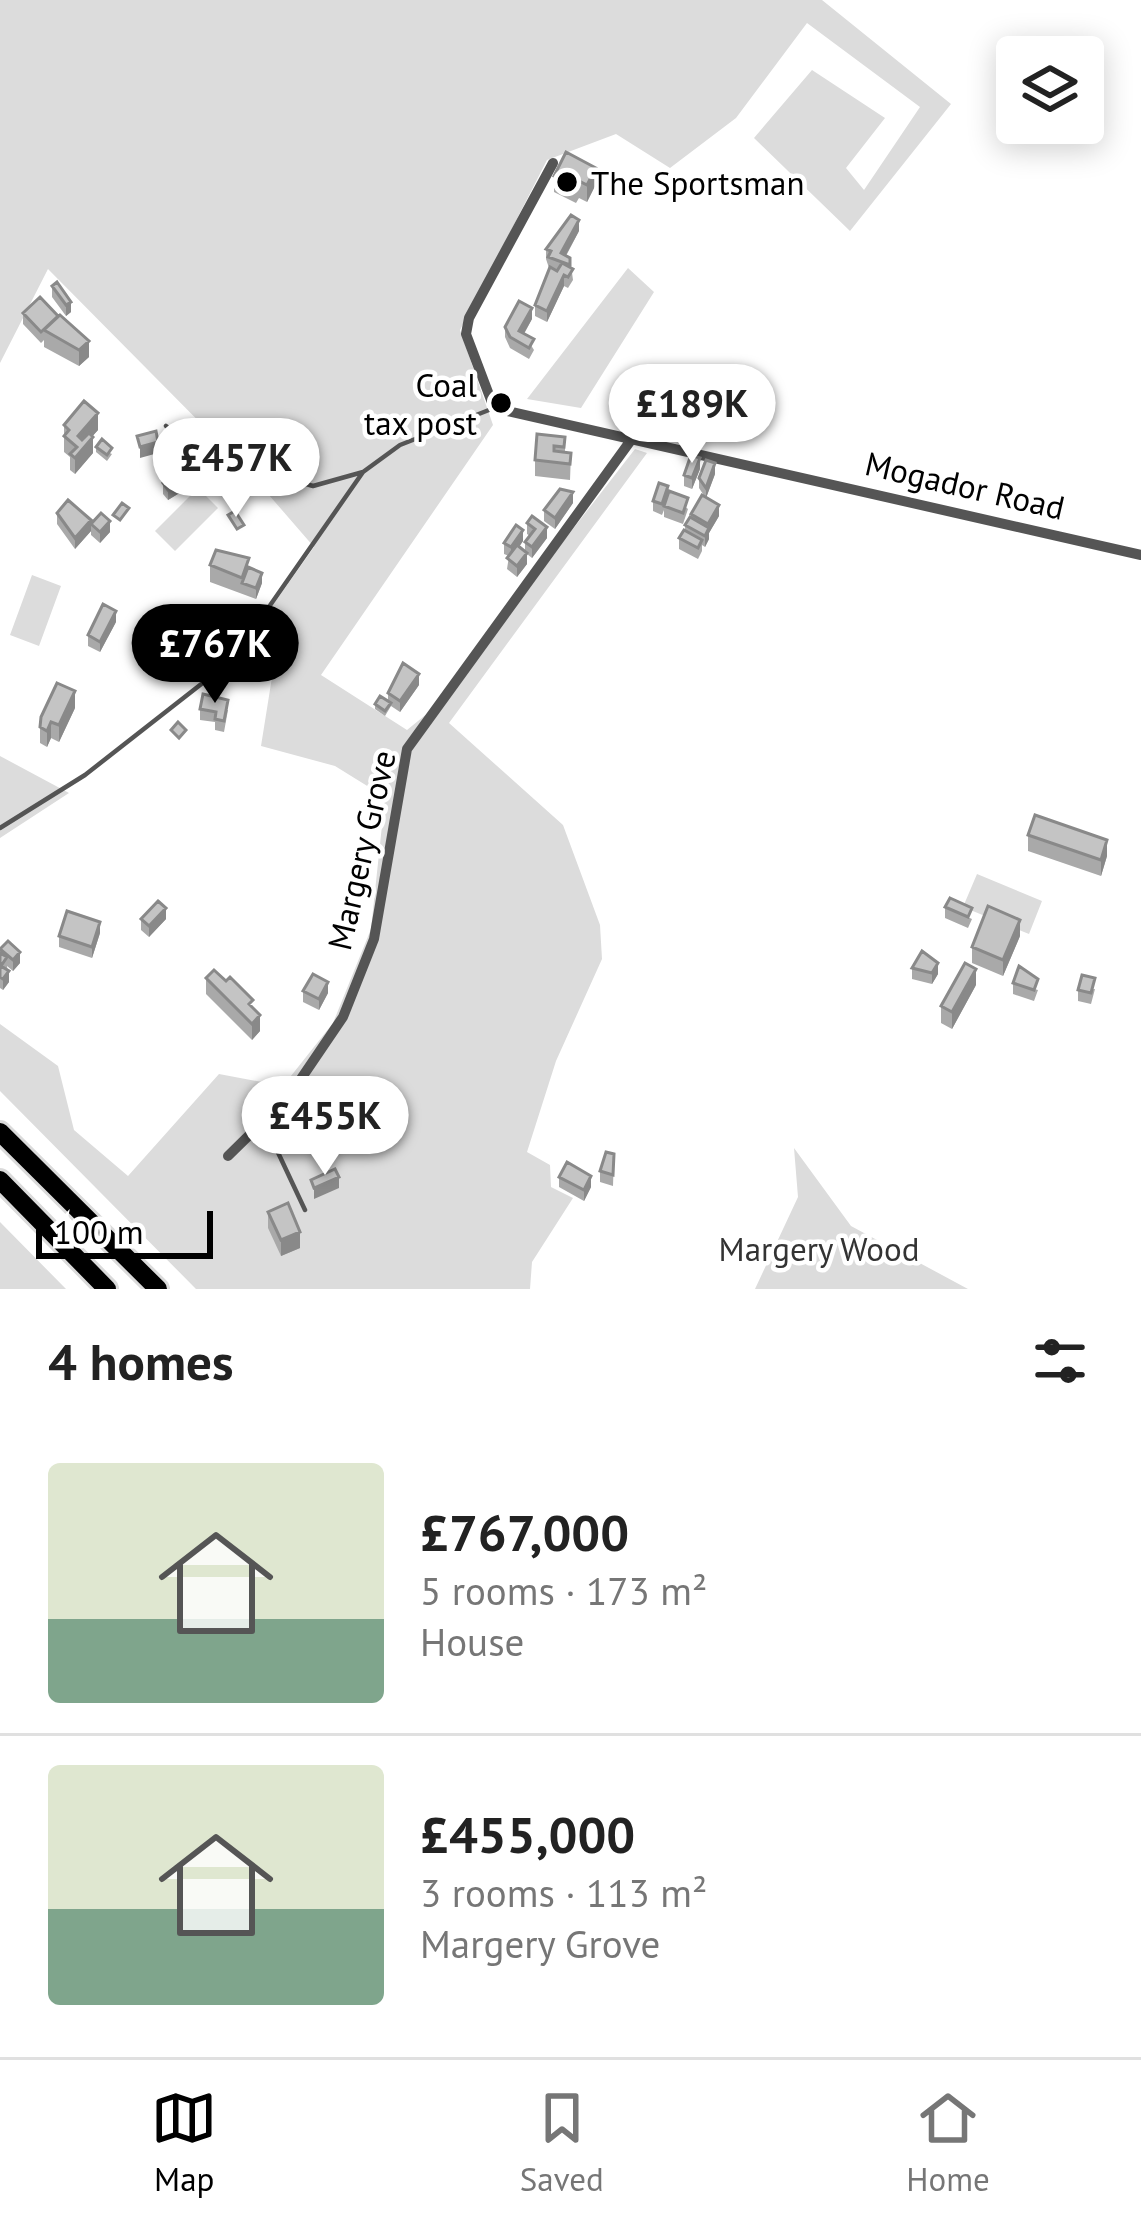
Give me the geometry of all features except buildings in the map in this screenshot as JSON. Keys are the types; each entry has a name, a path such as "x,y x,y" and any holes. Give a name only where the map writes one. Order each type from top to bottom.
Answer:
{"highway":[{"path":"0,1132 158,1289"},
{"path":"0,1180 107,1289"}],"street":[{"path":"494,408 466,334 469,318 554,163"},
{"name":"Mogador Road","path":"494,408 634,436 1141,555"},
{"name":"Margery Grove","path":"228,1156 271,1114 344,1017 374,939 406,749 634,436"}],"lane":[{"path":"0,828 85,776 232,660 363,472 400,445 494,408"},
{"path":"166,426 202,454 313,486 363,472"},
{"path":"271,1114 274,1144 305,1210"}],"green space":[{"path":"0,0 822,0 951,104 850,231 754,138 812,70 885,118 846,168 864,190 920,107 807,23 736,118 670,168 616,134 547,160 460,330 493,425 321,675 407,730 434,708 635,449 647,453 449,723 563,825 600,925 602,959 556,1061 527,1152 550,1165 551,1187 573,1198 532,1262 530,1289 196,1289 0,1091 0,1024 58,1066 74,1130 128,1176 219,1074 283,1086 333,1023 371,929 385,797 335,766 261,746 273,671 249,639 314,547 249,472 48,269 0,363"},
{"path":"628,268 654,292 581,408 527,399"},
{"path":"198,488 218,508 175,551 155,531"},
{"path":"32,575 61,586 39,646 10,635"},
{"path":"0,756 69,793 0,838"},
{"path":"977,874 1042,901 1029,934 963,907"},
{"name":"Margery Wood","path":"794,1148 851,1226 968,1289 755,1289 798,1197"},
{"path":"0,1222 66,1289 0,1289"}],"place":[{"name":"The Sportsman","path":"567,182"},
{"name":"Coal tax post","path":"501,403"}]}
